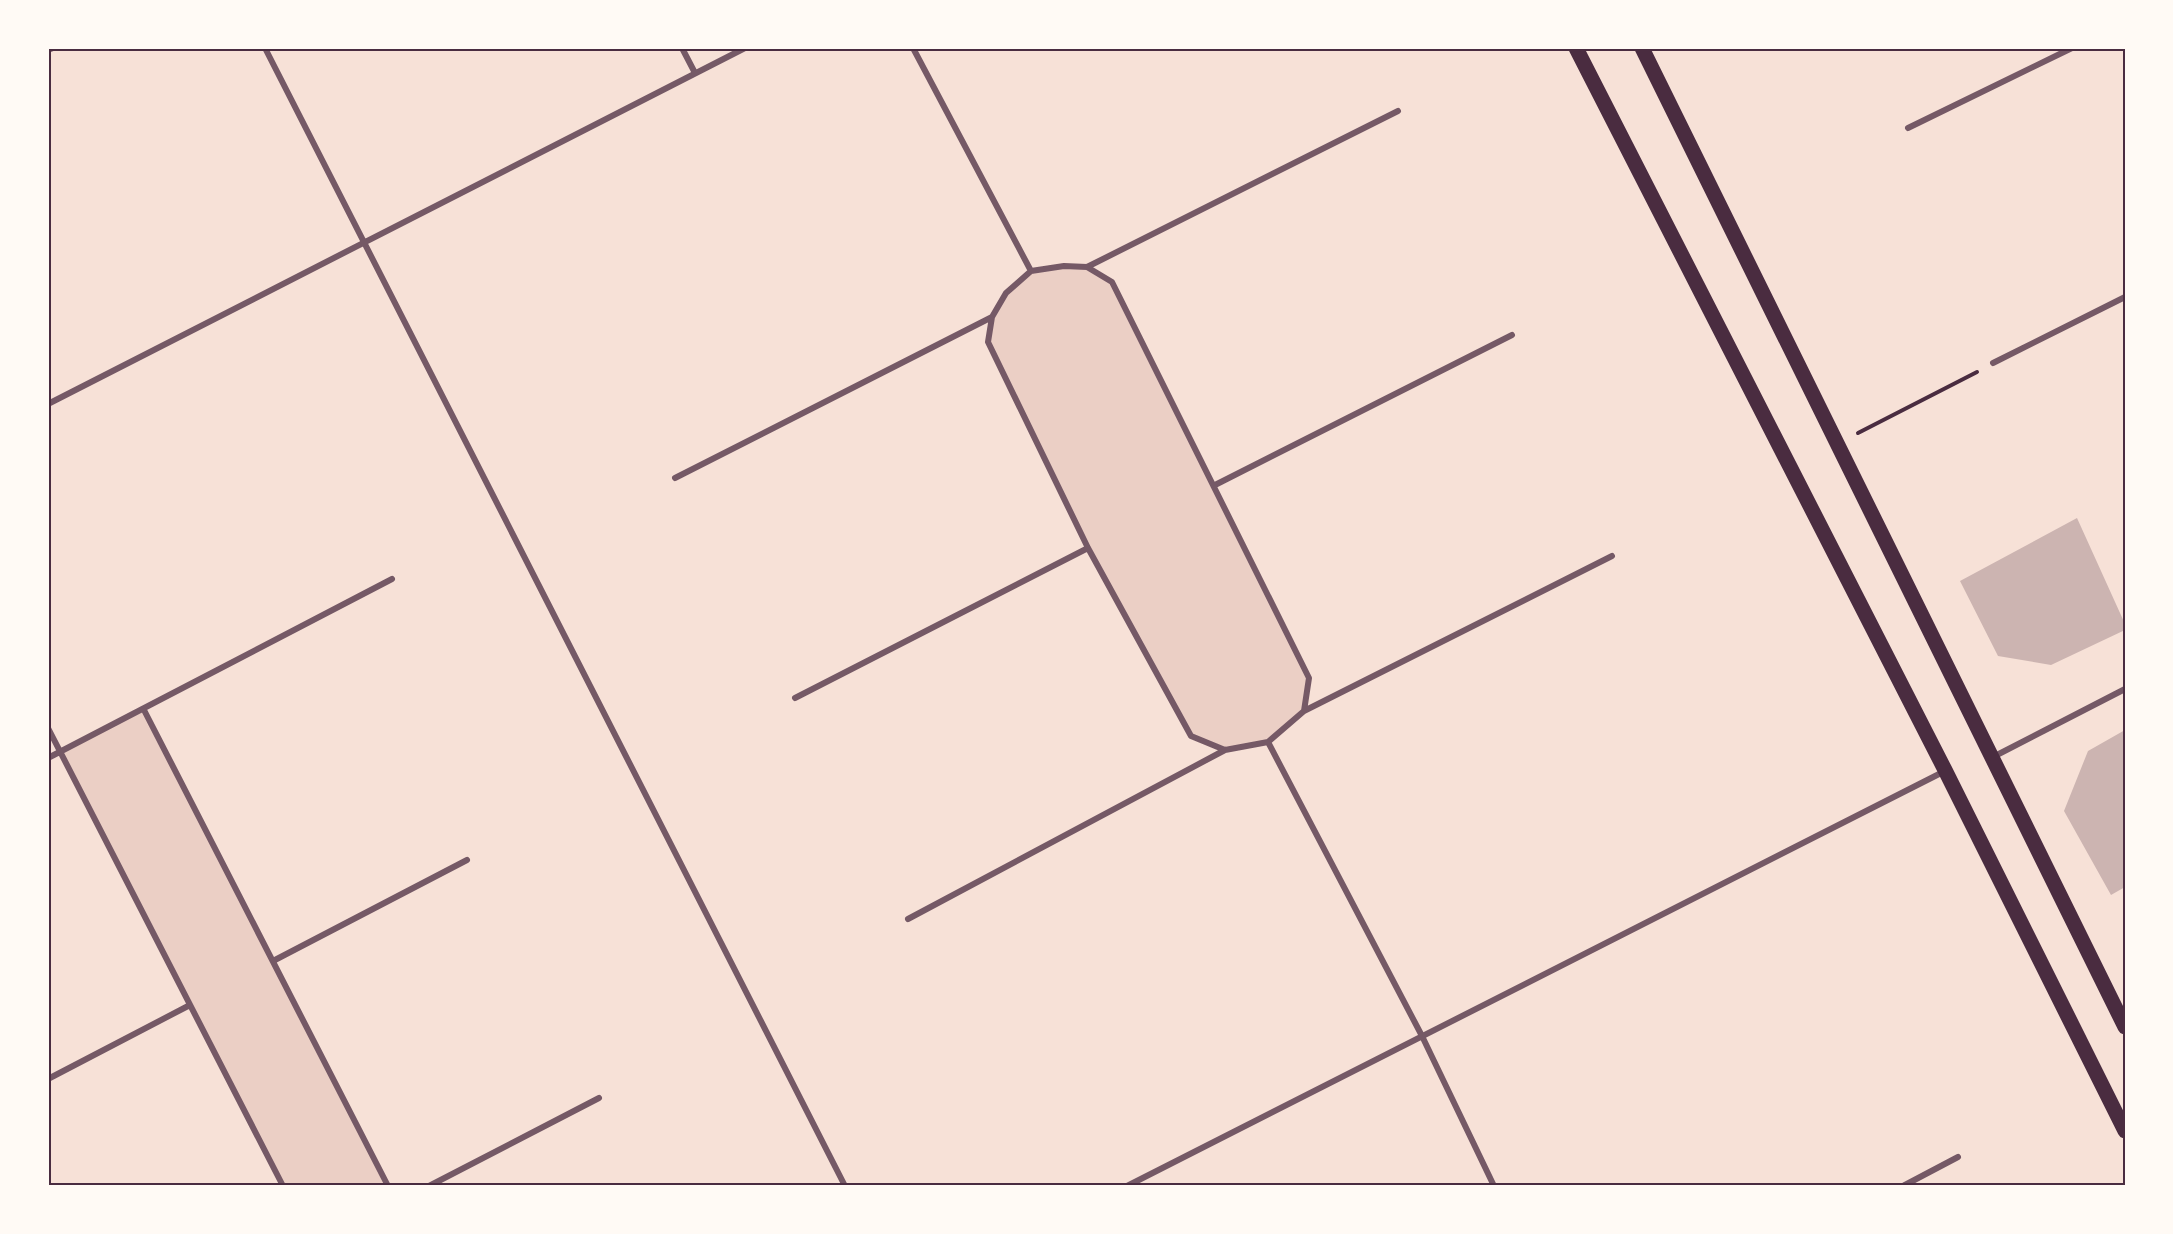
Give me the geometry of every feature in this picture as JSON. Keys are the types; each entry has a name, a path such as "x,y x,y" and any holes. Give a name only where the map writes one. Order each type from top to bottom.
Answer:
{"main road":[{"path":"1576,48 1946,771 2125,1131"},
{"path":"1642,48 2125,1027"}],"street":[{"path":"48,50 53,48"},
{"path":"265,48 362,243 845,1186"},
{"path":"682,48 695,73"},
{"path":"48,404 745,48"},
{"path":"913,48 1031,272"},
{"path":"1908,129 2072,48"},
{"path":"1087,267 1398,111"},
{"path":"1225,750 1191,735 1088,548 988,342 992,317 1006,293 1031,272 1064,266 1087,267 1112,282 1215,485 1309,678 1304,711"},
{"path":"1994,363 2125,297"},
{"path":"675,478 992,317"},
{"path":"1215,485 1512,335"},
{"path":"795,698 1088,548"},
{"path":"908,919 1225,750 1268,742 1304,711 1612,556"},
{"path":"48,758 392,579"},
{"path":"1991,758 2125,689"},
{"path":"144,710 388,1186"},
{"path":"48,728 283,1186"},
{"path":"1268,742 1422,1036 1494,1186"},
{"path":"1127,1186 1946,771"},
{"path":"273,961 467,860"},
{"path":"48,1078 190,1005"},
{"path":"429,1186 599,1098"},
{"path":"1903,1186 1958,1157"}],"path":[{"path":"1836,444 1994,363"}],"shaded area":[{"path":"1087,267 1112,282 1309,678 1304,711 1268,742 1225,750 1191,736 1088,548 988,342 992,322 1000,302 1021,278 1030,272 1042,269"},
{"path":"144,710 388,1186 283,1186 60,752"}],"building":[{"path":"2077,518 2125,624 2125,630 2051,665 1998,656 1960,581"},
{"path":"2125,730 2125,887 2111,895 2064,811 2088,751"}]}
